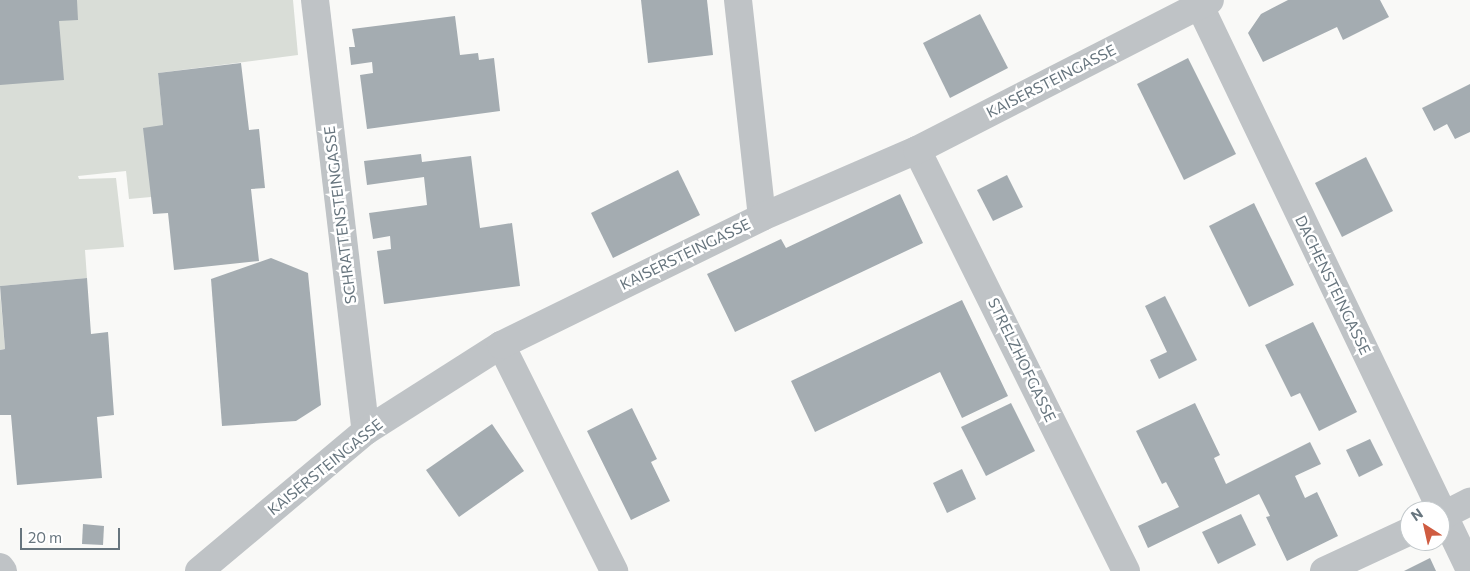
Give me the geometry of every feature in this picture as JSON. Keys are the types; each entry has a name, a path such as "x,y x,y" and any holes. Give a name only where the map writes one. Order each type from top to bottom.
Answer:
{"street":[{"name":"SCHRATTENSTEINGASSE","path":"315,0 366,431"},
{"path":"738,0 762,216"},
{"name":"KAISERSTEINGASSE","path":"199,571 366,431 501,345 762,216 917,150 1202,2"},
{"name":"DACHENSTEINGASSE","path":"1202,2 1435,501"},
{"name":"STRELZHOFGASSE","path":"917,150 1126,571"},
{"path":"501,345 614,571"},
{"path":"1450,512 1470,502"},
{"name":"DACHENSTEINGASSE","path":"1450,531 1470,570"},
{"path":"1324,571 1400,536"},
{"path":"0,567 3,571"}],"shaded area":[{"path":"0,0 293,0 298,55 158,73 163,125 151,197 129,199 126,171 78,176 79,179 116,178 124,247 85,250 87,278 0,286"},
{"path":"0,290 5,349 0,350"}],"building":[{"path":"0,0 77,0 78,20 59,21 64,80 0,85"},
{"path":"641,0 707,0 713,55 648,63"},
{"path":"1288,0 1380,0 1389,17 1343,40 1337,27 1263,62 1248,33 1261,14"},
{"path":"980,14 1008,68 950,98 923,43"},
{"path":"455,16 460,55 478,53 479,60 494,58 500,111 367,129 360,75 373,73 372,62 351,65 349,47 355,47 352,29"},
{"path":"1188,58 1236,154 1184,180 1137,84"},
{"path":"241,63 249,130 259,129 265,188 251,189 259,261 174,270 168,213 153,214 143,128 163,125 158,73"},
{"path":"1470,84 1470,132 1455,139 1447,124 1434,131 1422,108"},
{"path":"421,154 422,162 471,156 480,228 512,223 520,286 384,304 377,251 391,249 390,236 373,239 369,213 427,205 424,177 367,185 364,161"},
{"path":"1366,157 1393,211 1342,237 1315,183"},
{"path":"678,170 700,215 613,258 591,213"},
{"path":"1007,175 1023,207 993,221 977,190"},
{"path":"900,194 923,243 735,332 707,274 781,239 786,248"},
{"path":"1254,203 1294,285 1249,307 1209,226"},
{"path":"271,258 308,273 321,405 296,421 222,426 211,279"},
{"path":"87,278 91,334 108,332 114,415 97,417 102,478 17,485 11,415 0,415 0,350 5,349 0,286"},
{"path":"1165,296 1197,360 1159,379 1150,360 1167,352 1145,306"},
{"path":"962,300 1008,396 962,418 940,372 815,432 791,381"},
{"path":"1313,322 1357,412 1319,431 1300,393 1291,397 1265,345"},
{"path":"1011,403 1035,451 986,476 961,427"},
{"path":"1195,403 1220,455 1214,458 1226,484 1310,442 1321,464 1295,476 1305,498 1317,492 1338,536 1287,561 1266,517 1270,516 1259,494 1148,548 1138,526 1179,507 1166,482 1162,484 1136,431"},
{"path":"632,408 657,459 651,462 670,501 631,520 587,431"},
{"path":"492,424 524,471 459,517 426,470"},
{"path":"1370,439 1383,465 1359,477 1346,450"},
{"path":"962,469 976,499 947,513 933,483"},
{"path":"1241,514 1256,545 1218,564 1202,532"},
{"path":"83,524 104,526 103,545 82,544"},
{"path":"1430,558 1436,571 1404,571"}]}
